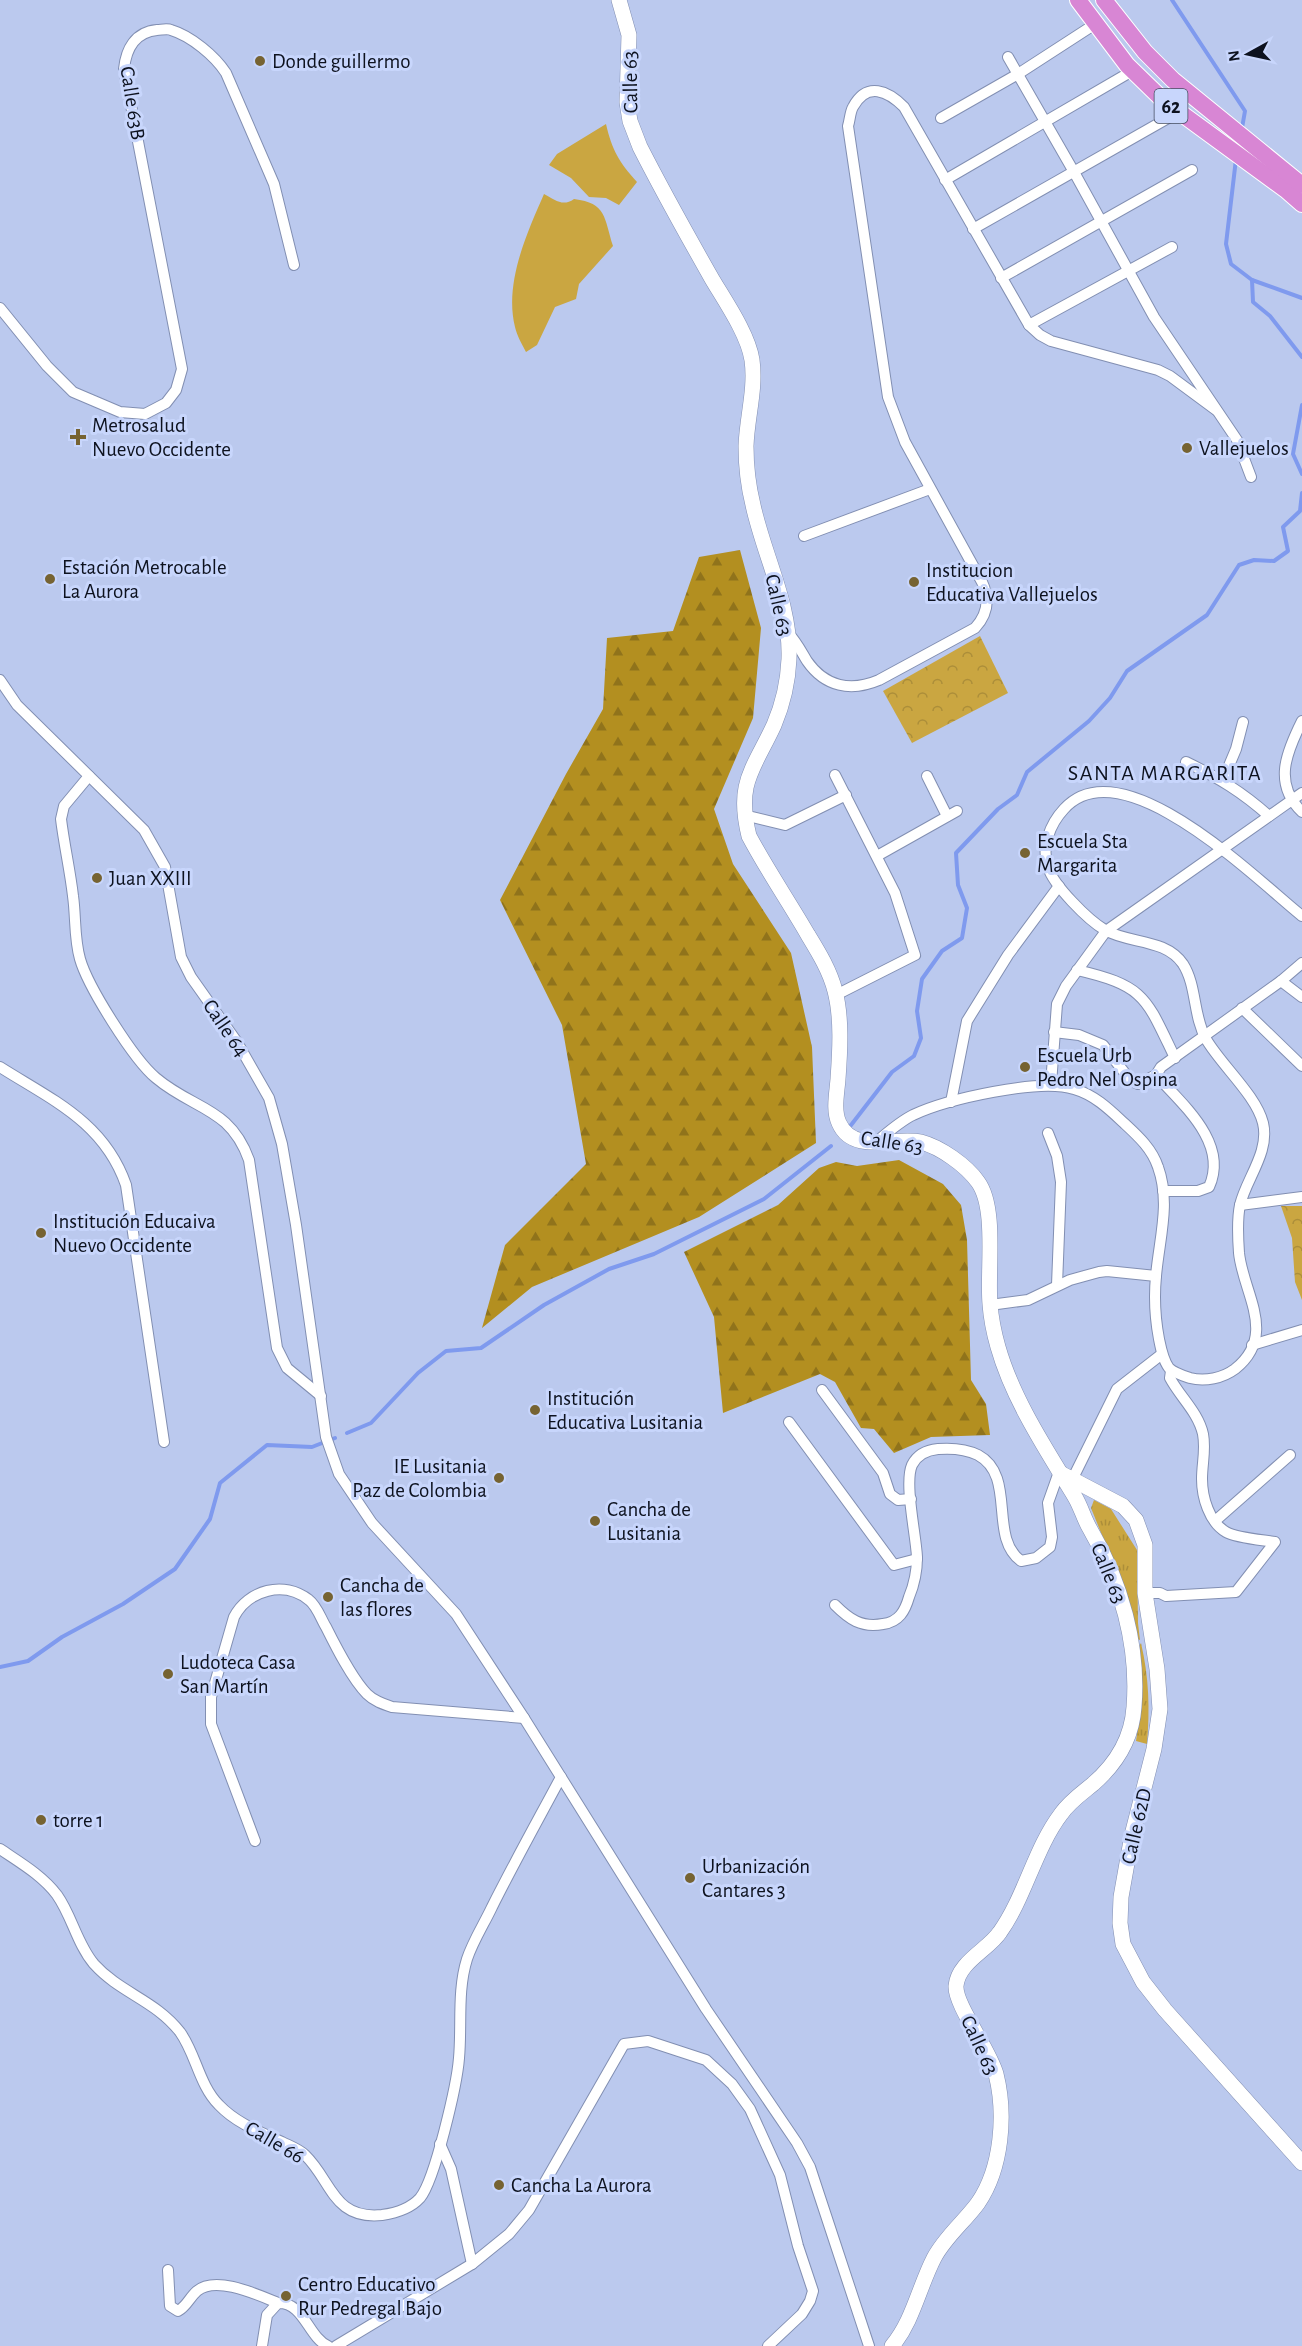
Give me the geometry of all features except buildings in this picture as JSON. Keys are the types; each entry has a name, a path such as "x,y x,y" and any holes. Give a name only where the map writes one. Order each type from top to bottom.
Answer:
{"highway":[{"name":"62","path":"1078,0 1127,65 1163,100 1295,185"},
{"name":"62","path":"1104,0 1145,52 1173,80 1295,185 1302,204"}],"main road":[{"name":"Calle 63","path":"619,0 629,34 627,102 630,121 654,175 734,317 752,358 753,382 746,445 748,479 753,506 786,617 789,658 786,686 774,726 751,769 746,785 744,815 749,836 829,972 836,995 839,1034 836,1097 840,1124 858,1140 875,1143 923,1142 942,1151 964,1166 979,1182 988,1209 990,1305 996,1342 1002,1361 1047,1453 1066,1476 1088,1526 1101,1545 1120,1596 1133,1664 1134,1711 1116,1759 1061,1813 997,1938 964,1968 956,1981 956,1992 960,2005 989,2054 996,2074 1001,2116 998,2150 992,2174 980,2199 935,2255 911,2316 892,2346"},
{"name":"Calle 62D","path":"1066,1476 1115,1501 1136,1520 1145,1545 1145,1593 1157,1669 1160,1709 1154,1749 1132,1835 1121,1897 1120,1923 1123,1944 1143,1982 1165,2010 1302,2163"}],"street":[{"path":"941,118 1018,74 1089,28"},
{"name":"Calle 63B","path":"0,308 47,366 74,392 120,412 145,414 166,403 176,390 182,369 124,69 126,56 138,36 147,31 169,29 190,39 219,62 226,73 274,184 294,265"},
{"path":"1008,57 1154,317 1237,440 1251,477"},
{"path":"945,180 1127,74"},
{"path":"788,633 822,678 838,685 852,687 879,680 975,628 986,609 986,590 904,442 888,397 848,126 853,107 865,94 878,90 892,95 904,107 1029,325 1040,335 1158,370 1170,376 1216,410"},
{"path":"973,229 1170,117"},
{"path":"1001,278 1192,170"},
{"path":"1029,325 1172,248"},
{"path":"804,536 930,489"},
{"name":"Calle 64","path":"0,681 17,705 144,830 165,867 181,957 191,977 237,1042 269,1098 282,1144 326,1437 339,1474 372,1523 456,1614 524,1718 706,2009 797,2143 810,2167 869,2346"},
{"path":"1302,721 1283,772 1290,801 1302,812"},
{"path":"1223,780 1236,749 1243,722"},
{"path":"1186,762 1223,780 1245,794 1269,816"},
{"path":"835,775 895,893 915,955 836,995"},
{"path":"89,776 64,806 61,819 74,898 76,940 83,968 126,1042 142,1063 166,1086 223,1119 244,1146 249,1160 277,1348 287,1368 321,1396"},
{"path":"877,856 952,813 927,776"},
{"path":"1171,1371 1193,1379 1211,1379 1225,1375 1246,1359 1252,1345 1258,1322 1239,1252 1240,1205 1264,1138 1263,1123 1257,1109 1204,1036 1190,981 1178,958 1153,943 1107,931 1082,911 1059,886 1048,868 1046,850 1049,831 1058,815 1070,802 1090,793 1132,795 1184,821 1222,849 1302,916"},
{"path":"1051,1084 1057,1004 1066,986 1107,931 1302,793"},
{"path":"744,815 785,825 846,795"},
{"path":"951,1102 967,1021 1008,955 1059,886"},
{"path":"1054,1032 1079,1035 1103,1045 1131,1082 1138,1084 1156,1075 1161,1067 1281,981 1302,963"},
{"path":"1077,970 1107,977 1129,986 1146,1000 1175,1058"},
{"path":"1281,981 1302,997"},
{"path":"1242,1008 1302,1066"},
{"path":"0,1067 81,1118 101,1137 119,1164 126,1185 164,1442"},
{"path":"1156,1075 1206,1132 1214,1159 1214,1176 1209,1187 1198,1191 1163,1191"},
{"path":"875,1143 905,1119 926,1110 951,1102 1032,1085 1051,1084 1074,1089 1096,1098 1148,1146 1159,1168 1163,1191 1163,1226 1156,1276 1156,1324 1162,1354 1171,1371 1170,1378 1192,1408 1202,1431 1206,1451 1202,1479 1205,1501 1215,1521 1226,1533 1275,1542 1236,1592 1166,1596 1160,1593 1145,1593"},
{"path":"1048,1133 1057,1156 1061,1182 1057,1285"},
{"path":"1240,1205 1302,1197"},
{"path":"990,1305 1028,1299 1057,1285 1089,1274 1107,1271 1156,1276"},
{"path":"1252,1345 1302,1330"},
{"path":"835,1605 848,1618 863,1625 893,1622 906,1610 917,1559 910,1472 919,1455 929,1450 954,1449 980,1456 993,1469 998,1480 1004,1524 1013,1556 1021,1561 1030,1560 1045,1552 1050,1547 1052,1537 1048,1503 1118,1389 1162,1354"},
{"path":"822,1390 883,1473 890,1494 898,1500 911,1499"},
{"path":"789,1422 894,1565 917,1559"},
{"path":"1215,1521 1290,1455"},
{"path":"255,1841 211,1724 211,1697 234,1617 240,1605 259,1593 272,1589 285,1589 309,1600 339,1653 367,1694 380,1703 392,1707 524,1718"},
{"name":"Calle 66","path":"0,1848 47,1884 58,1896 94,1963 118,1985 157,2008 171,2020 182,2035 202,2080 217,2104 232,2117 303,2153 318,2171 332,2196 339,2202 362,2213 378,2215 408,2209 426,2189 440,2144 459,2058 462,1981 468,1957 514,1862 561,1777"},
{"path":"336,2346 472,2264 509,2234 529,2210 624,2044 648,2041 706,2060 732,2084 750,2109 780,2175 798,2246 813,2291 802,2314 768,2346"},
{"path":"440,2144 451,2169 472,2264"},
{"path":"168,2270 170,2306 173,2310 178,2311 185,2307 198,2290 210,2285 221,2284 278,2303 286,2302 328,2346"},
{"path":"262,2346 267,2315 278,2303"}],"green space":[{"path":"606,124 617,155 637,182 619,205 606,198 589,197 571,178 549,165 557,154"},
{"path":"544,194 559,202 574,199 593,204 602,213 613,246 579,284 576,299 555,307 537,345 526,352 515,327 512,293 524,242"},
{"path":"740,550 761,628 753,718 714,809 733,864 791,953 812,1047 816,1143 699,1217 532,1287 482,1328 505,1245 586,1164 562,1025 500,900 603,709 607,638 673,631 699,557"},
{"path":"980,636 1008,693 912,743 883,691"},
{"path":"899,1160 943,1184 961,1205 967,1240 971,1380 986,1404 990,1435 931,1437 894,1453 874,1429 861,1428 835,1382 820,1374 723,1413 714,1317 684,1252 778,1205 819,1168 836,1162 857,1166"},
{"path":"1281,1206 1302,1206 1302,1300 1295,1282 1292,1238"},
{"path":"1094,1500 1111,1509 1137,1550 1140,1640 1134,1638 1127,1597 1091,1508"},
{"path":"1141,1643 1148,1693 1147,1744 1136,1741 1142,1701 1138,1648"}],"waterway":[{"path":"1172,0 1245,111 1242,128"},
{"path":"1236,159 1226,244 1231,264 1252,280 1302,298"},
{"path":"1252,280 1253,302 1270,316 1302,357"},
{"path":"1302,405 1293,454 1302,474"},
{"path":"848,1129 892,1072 914,1056 921,1038 917,1011 922,979 942,951 962,938 967,908 958,885 956,853 998,809 1017,795 1027,772 1089,721 1110,698 1127,671 1207,615 1239,565 1254,560 1274,561 1288,551 1283,527 1300,511 1302,493"},
{"path":"347,1433 371,1423 418,1373 446,1351 481,1348 544,1305 609,1269 654,1254 764,1199 831,1146"},
{"path":"0,1667 28,1661 62,1637 123,1604 175,1569 210,1519 220,1483 267,1445 312,1447 335,1438"}],"place":[{"name":"Donde guillermo","path":"260,61"},
{"name":"Metrosalud Nuevo Occidente","path":"78,437"},
{"name":"Vallejuelos","path":"1187,448"},
{"name":"Estación Metrocable La Aurora","path":"50,579"},
{"name":"Institucion Educativa Vallejuelos","path":"914,582"},
{"name":"Escuela Sta Margarita","path":"1025,853"},
{"name":"Juan XXIII","path":"97,878"},
{"name":"Escuela Urb Pedro Nel Ospina","path":"1025,1067"},
{"name":"Institución Educaiva Nuevo Occidente","path":"41,1233"},
{"name":"Institución Educativa Lusitania","path":"535,1410"},
{"name":"IE Lusitania Paz de Colombia","path":"499,1478"},
{"name":"Cancha de Lusitania","path":"595,1521"},
{"name":"Cancha de las flores","path":"328,1597"},
{"name":"Ludoteca Casa San Martín","path":"168,1674"},
{"name":"torre 1","path":"41,1820"},
{"name":"Urbanización Cantares 3","path":"690,1878"},
{"name":"Cancha La Aurora","path":"499,2185"},
{"name":"Centro Educativo Rur Pedregal Bajo","path":"286,2296"}],"district":[{"name":"SANTA MARGARITA","path":"1165,772"}]}
